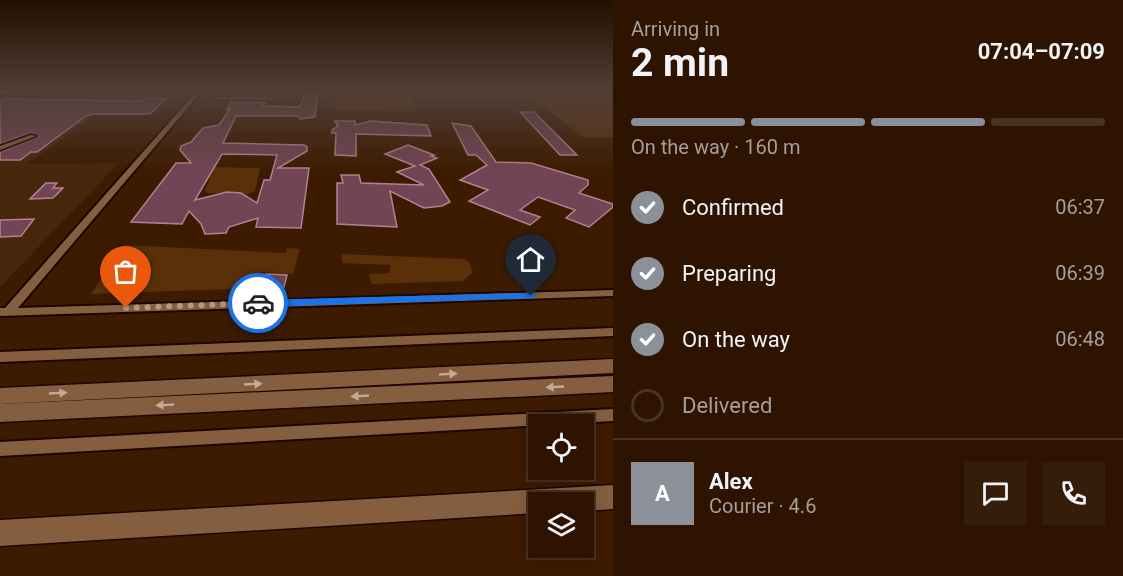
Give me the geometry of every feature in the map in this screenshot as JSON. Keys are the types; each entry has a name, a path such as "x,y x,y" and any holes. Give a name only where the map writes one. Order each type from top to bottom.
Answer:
{"street":[{"path":"4,312 176,118"},
{"path":"0,148 33,135"},
{"path":"4,312 613,293"},
{"path":"0,357 613,332"},
{"path":"0,396 613,366"},
{"path":"0,413 613,384"},
{"path":"0,449 613,415"},
{"path":"0,533 613,497"}],"shaded area":[{"path":"92,118 27,164 119,163 0,287 0,120"},
{"path":"558,118 613,118 613,137 584,138"},
{"path":"215,167 260,168 255,191 249,194 207,193 205,190"},
{"path":"124,245 286,253 287,248 300,249 293,274 262,272 256,288 91,294"},
{"path":"342,254 464,259 469,262 473,272 463,281 372,284 369,274 390,273 390,265 342,263"}],"building":[{"path":"0,118 83,118 37,152 31,152 20,160 0,160 0,152 38,137 36,134 30,133 0,144"},
{"path":"224,118 235,118 223,143 304,145 307,147 307,151 278,168 309,168 301,228 256,227 258,218 229,227 226,233 205,234 201,224 189,211 182,224 131,222 176,163 191,163 180,150 181,146 191,142 203,128 219,125","holes":["222,154 277,155 270,180 264,180 257,203 241,193 227,192 195,200"]},
{"path":"525,118 540,118 577,155 560,155"},
{"path":"335,121 355,121 355,125 371,121 427,125 431,136 356,134 356,156 335,155 336,133 332,133 332,130 338,126"},
{"path":"452,123 471,126 496,162 531,163 588,180 588,185 579,193 613,204 613,207 589,227 566,218 575,210 538,197 520,210 540,217 530,225 469,201 488,190 460,180 487,165 476,155 468,155"},
{"path":"408,145 437,158 420,165 429,169 450,202 442,206 424,208 390,191 397,227 337,224 337,183 343,183 341,175 359,175 361,183 424,185 397,172 415,166 385,154"},
{"path":"46,183 57,183 53,188 63,188 53,198 30,199"},
{"path":"34,219 21,236 0,237 0,220"},
{"path":"266,274 287,275 284,287 263,286"}],"way so far":[{"path":"126,308 258,303"}],"route":[{"path":"258,303 531,296"}]}
